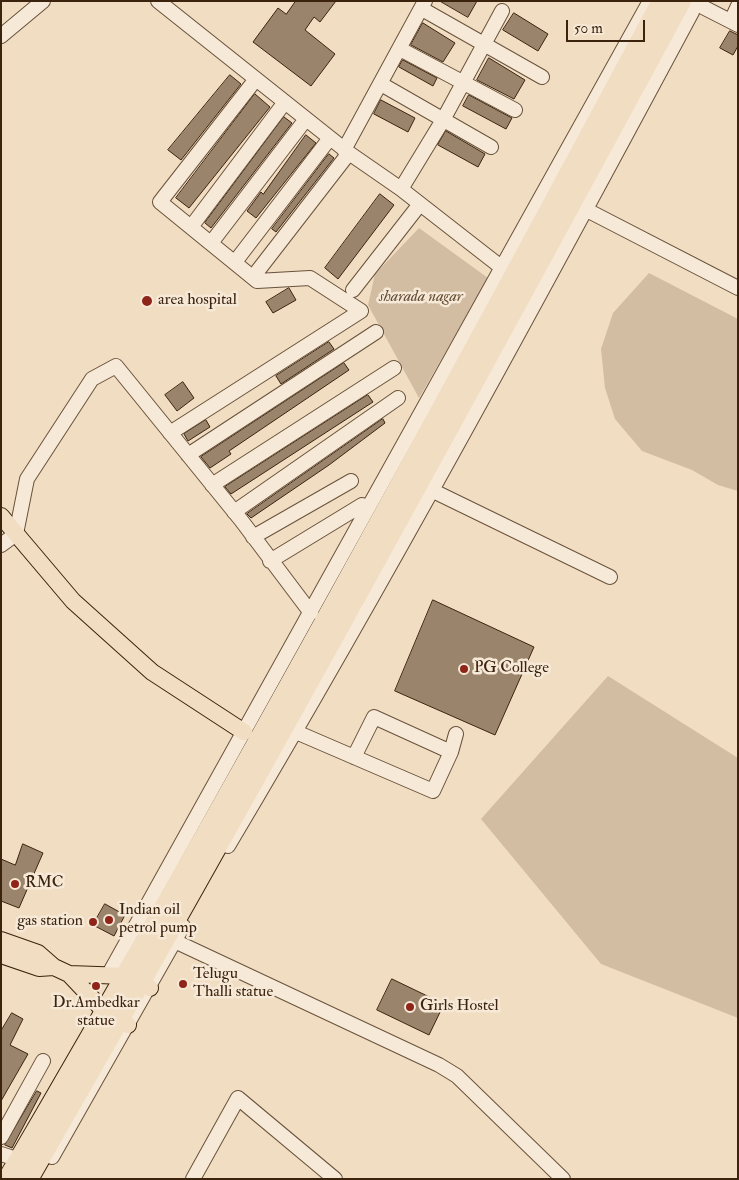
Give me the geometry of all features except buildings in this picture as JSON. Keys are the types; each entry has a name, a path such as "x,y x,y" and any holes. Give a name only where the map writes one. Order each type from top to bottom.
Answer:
{"highway":[{"path":"254,762 565,169 662,1"},
{"path":"28,1179 131,980 242,782 424,487 579,206 688,2"},
{"path":"131,980 170,939 200,884 242,782"},
{"path":"8,1179 11,1157 112,1016"}],"main road":[{"path":"1,516 74,601 152,672 244,732"},
{"path":"1,940 38,953 54,967 69,974 112,1016"},
{"path":"1,955 39,968 54,967"},
{"path":"69,974 131,980"}],"street":[{"path":"158,1 330,138 401,189 502,267"},
{"path":"254,762 244,732 502,267 565,169 650,1"},
{"path":"1,36 42,2"},
{"path":"688,2 734,23 738,6"},
{"path":"253,277 347,151 424,5 484,44 542,77"},
{"path":"401,189 443,120 502,11"},
{"path":"400,49 516,110"},
{"path":"170,432 361,311 310,278 257,281 160,202 256,79"},
{"path":"381,84 491,147"},
{"path":"191,227 285,102"},
{"path":"211,243 306,119"},
{"path":"235,262 330,138"},
{"path":"353,290 420,204"},
{"path":"579,206 738,288"},
{"path":"188,455 376,332"},
{"path":"1,545 16,534 27,480 92,379 116,366 234,512 311,614"},
{"path":"212,485 394,368"},
{"path":"234,512 398,398"},
{"path":"253,538 351,481"},
{"path":"242,782 254,762 296,732 424,487 610,577"},
{"path":"270,561 362,505 368,508"},
{"path":"354,757 374,717 451,752"},
{"path":"296,732 433,791 451,752 456,734"},
{"path":"170,939 439,1065 457,1076 563,1179"},
{"path":"40,1179 112,1016 131,980"},
{"path":"1,1137 44,1061"},
{"path":"193,1179 238,1098 335,1179"},
{"path":"1,1178 11,1157"}],"green space":[{"name":"sharada nagar","path":"419,228 488,278 419,398 368,305 375,274"},
{"path":"649,273 738,319 738,491 718,485 692,470 642,451 615,419 605,388 601,349 613,313"},
{"path":"608,676 738,758 738,1018 601,964 481,819"}],"place":[{"name":"area hospital","path":"147,301"},
{"name":"PG College","path":"464,669"},
{"name":"RMC","path":"15,884"},
{"name":"Indian oil petrol pump","path":"109,920"},
{"name":"gas station","path":"93,922"},
{"name":"Telugu Thalli statue","path":"183,984"},
{"name":"Dr.Ambedkar statue","path":"96,986"},
{"name":"Girls Hostel","path":"410,1007"}]}
